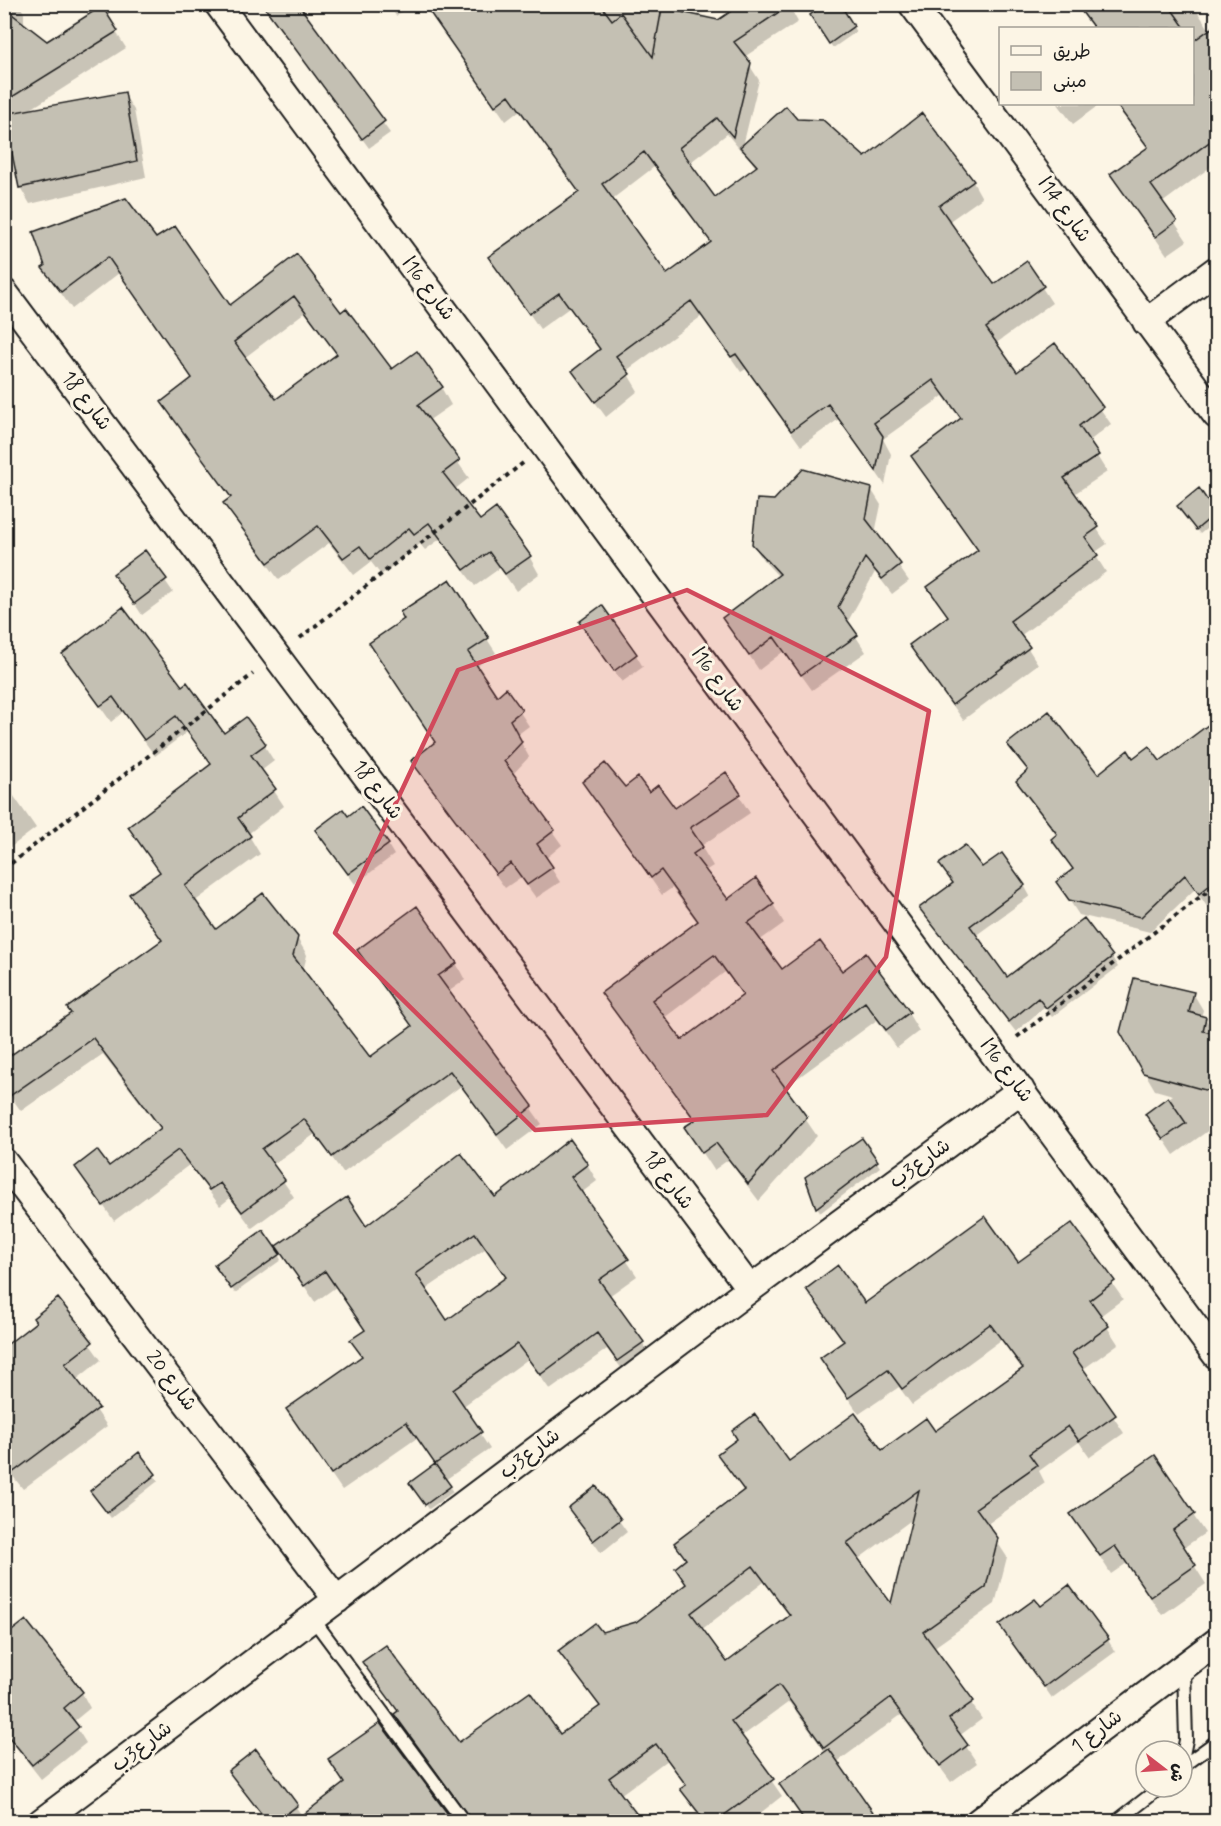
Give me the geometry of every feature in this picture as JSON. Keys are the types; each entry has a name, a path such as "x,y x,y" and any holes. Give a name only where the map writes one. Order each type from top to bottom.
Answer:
{"street":[{"name":"شارع 16ا","path":"218,4 1216,1355"},
{"name":"شارع 14ا","path":"912,4 1216,415"},
{"path":"1146,322 1216,270"},
{"name":"شارع 18","path":"4,292 750,1289"},
{"name":"شارع3ب","path":"41,1821 313,1620 750,1289 1020,1090"},
{"name":"شارع 20","path":"4,1162 337,1600"},
{"name":"شارع 1","path":"978,1821 1216,1642"}],"lane":[{"path":"313,1620 464,1821"},
{"path":"1184,1668 1186,1739"},
{"path":"1194,1758 1216,1742"},
{"path":"1116,1821 1145,1799"}],"path":[{"path":"994,1054 1216,885"}],"highlighted area":[{"path":"687,590 929,711 886,957 767,1115 535,1130 335,933 458,670"}],"building":[{"path":"262,4 298,4 385,121 362,139"},
{"path":"424,4 600,4 612,20 621,13 653,57 662,8 718,20 742,4 791,4 734,42 751,63 733,137 717,118 679,148 715,197 757,166 740,147 786,106 797,119 823,120 865,157 922,113 974,181 939,206 994,284 1027,261 1044,286 986,328 1017,372 1055,343 1103,407 1079,426 1099,455 1064,478 1099,527 1085,537 1098,555 1010,621 1030,647 952,705 909,645 948,616 927,587 978,550 911,456 961,418 933,380 874,423 883,436 876,471 828,404 791,431 736,354 731,357 691,301 616,356 630,374 595,402 572,371 600,349 559,293 529,314 488,257 579,192 509,95 495,106","holes":["644,152 711,242 667,274 602,184"]},
{"path":"825,4 840,4 854,26 829,44 810,15"},
{"path":"1076,4 1168,4 1184,27 1093,27"},
{"path":"102,6 118,31 4,102 4,8 47,41"},
{"path":"1216,25 1216,137 1151,185 1177,221 1155,237 1110,174 1148,147 1117,105 1194,105 1194,41"},
{"path":"125,92 137,161 19,188 4,114"},
{"path":"126,198 156,238 175,226 230,305 297,254 341,312 346,308 392,369 417,351 443,387 418,405 460,460 443,473 480,520 496,508 531,556 505,574 489,552 464,570 429,523 414,534 409,528 370,559 360,546 343,558 318,526 268,563 223,503 231,497 161,402 192,378 108,257 61,292 42,268 45,266 33,232","holes":["294,296 337,354 276,399 234,342"]},
{"path":"803,469 872,488 866,519 901,564 882,579 865,558 838,607 858,635 801,675 774,637 749,656 722,618 780,574 752,544 757,499 774,500"},
{"path":"1199,488 1216,513 1196,530 1177,506"},
{"path":"145,550 167,579 134,604 113,574"},
{"path":"450,579 489,638 468,652 497,696 506,688 522,710 510,720 522,742 504,761 555,830 537,844 553,867 527,885 511,863 496,874 411,761 435,742 369,643 404,619 400,612"},
{"path":"602,605 637,654 614,671 579,622"},
{"path":"123,607 182,686 187,682 224,733 246,717 266,744 251,755 276,789 238,818 251,836 185,886 216,929 263,893 298,937 293,956 370,1057 412,1026 357,950 417,906 457,963 438,976 533,1106 497,1134 450,1071 332,1157 304,1119 262,1149 285,1180 242,1212 220,1183 209,1190 178,1150 103,1206 75,1167 97,1150 109,1166 161,1128 93,1038 4,1100 4,1060 71,1013 67,1008 162,940 129,894 160,872 128,827 211,764 176,716 144,740 113,697 100,706 62,654"},
{"path":"1049,711 1098,774 1128,750 1133,758 1149,746 1160,761 1216,719 1216,880 1199,894 1185,875 1141,917 1069,900 1056,882 1073,869 1051,839 1057,834 1016,781 1028,770 1007,744"},
{"path":"605,763 625,787 638,777 649,792 658,785 675,808 726,772 741,794 690,828 703,847 693,854 728,899 756,878 774,904 748,923 782,969 820,941 842,971 866,953 910,1012 886,1030 865,1002 773,1071 807,1117 748,1184 716,1143 702,1153 684,1127 695,1120 601,993 698,921 661,870 651,878 582,782","holes":["714,955 743,995 682,1040 652,1000"]},
{"path":"361,806 389,844 348,874 315,830 343,809 348,816"},
{"path":"965,845 982,867 1002,853 1025,885 970,926 1007,977 1084,918 1113,956 1046,1008 1038,998 1009,1022 919,908 953,883 939,864"},
{"path":"1134,978 1194,992 1189,1012 1206,1017 1203,1031 1216,1034 1216,1093 1143,1073 1120,1032"},
{"path":"1168,1097 1186,1123 1163,1139 1145,1114"},
{"path":"862,1138 878,1161 816,1208 805,1177"},
{"path":"570,1139 588,1164 571,1177 629,1259 599,1280 644,1342 617,1361 597,1333 540,1375 517,1344 453,1390 482,1432 435,1464 406,1422 331,1474 286,1409 362,1356 350,1340 365,1330 325,1271 304,1286 276,1246 347,1197 366,1226 461,1153 495,1197","holes":["475,1233 506,1277 447,1320 416,1274"]},
{"path":"985,1216 1018,1262 1072,1223 1115,1281 1090,1300 1109,1326 1072,1353 1116,1415 1079,1441 1068,1426 1029,1454 1037,1465 976,1508 998,1538 986,1587 923,1632 974,1701 949,1719 968,1745 940,1766 890,1698 824,1748 779,1685 731,1721 774,1779 716,1821 705,1821 680,1789 686,1785 656,1744 609,1778 642,1821 472,1821 394,1714 398,1711 362,1662 386,1645 459,1742 530,1692 560,1734 600,1706 558,1651 595,1623 602,1632 636,1622 686,1584 675,1568 686,1559 674,1543 744,1490 717,1454 737,1439 732,1431 755,1414 789,1461 855,1413 882,1450 926,1418 935,1431 1023,1368 990,1324 902,1389 888,1370 848,1398 820,1358 844,1341 806,1289 838,1265 865,1303","holes":["919,1490 891,1603 847,1543","753,1566 790,1615 727,1662 691,1613"]},
{"path":"263,1230 280,1254 231,1289 214,1265"},
{"path":"58,1298 93,1342 65,1364 99,1408 4,1479 4,1347 36,1322 33,1318"},
{"path":"139,1452 156,1474 107,1513 90,1491"},
{"path":"1155,1455 1195,1514 1173,1530 1196,1565 1150,1597 1115,1546 1100,1556 1070,1514"},
{"path":"435,1464 451,1486 425,1505 409,1483"},
{"path":"596,1486 621,1519 593,1541 568,1508"},
{"path":"1069,1585 1109,1639 1044,1687 999,1625 1035,1599 1041,1606"},
{"path":"26,1620 83,1692 64,1708 79,1727 32,1765 4,1731 4,1637"},
{"path":"380,1723 453,1821 295,1821 344,1783 328,1759"},
{"path":"256,1749 298,1805 277,1821 267,1821 228,1771"},
{"path":"829,1749 873,1812 860,1821 805,1821 779,1784"}]}
